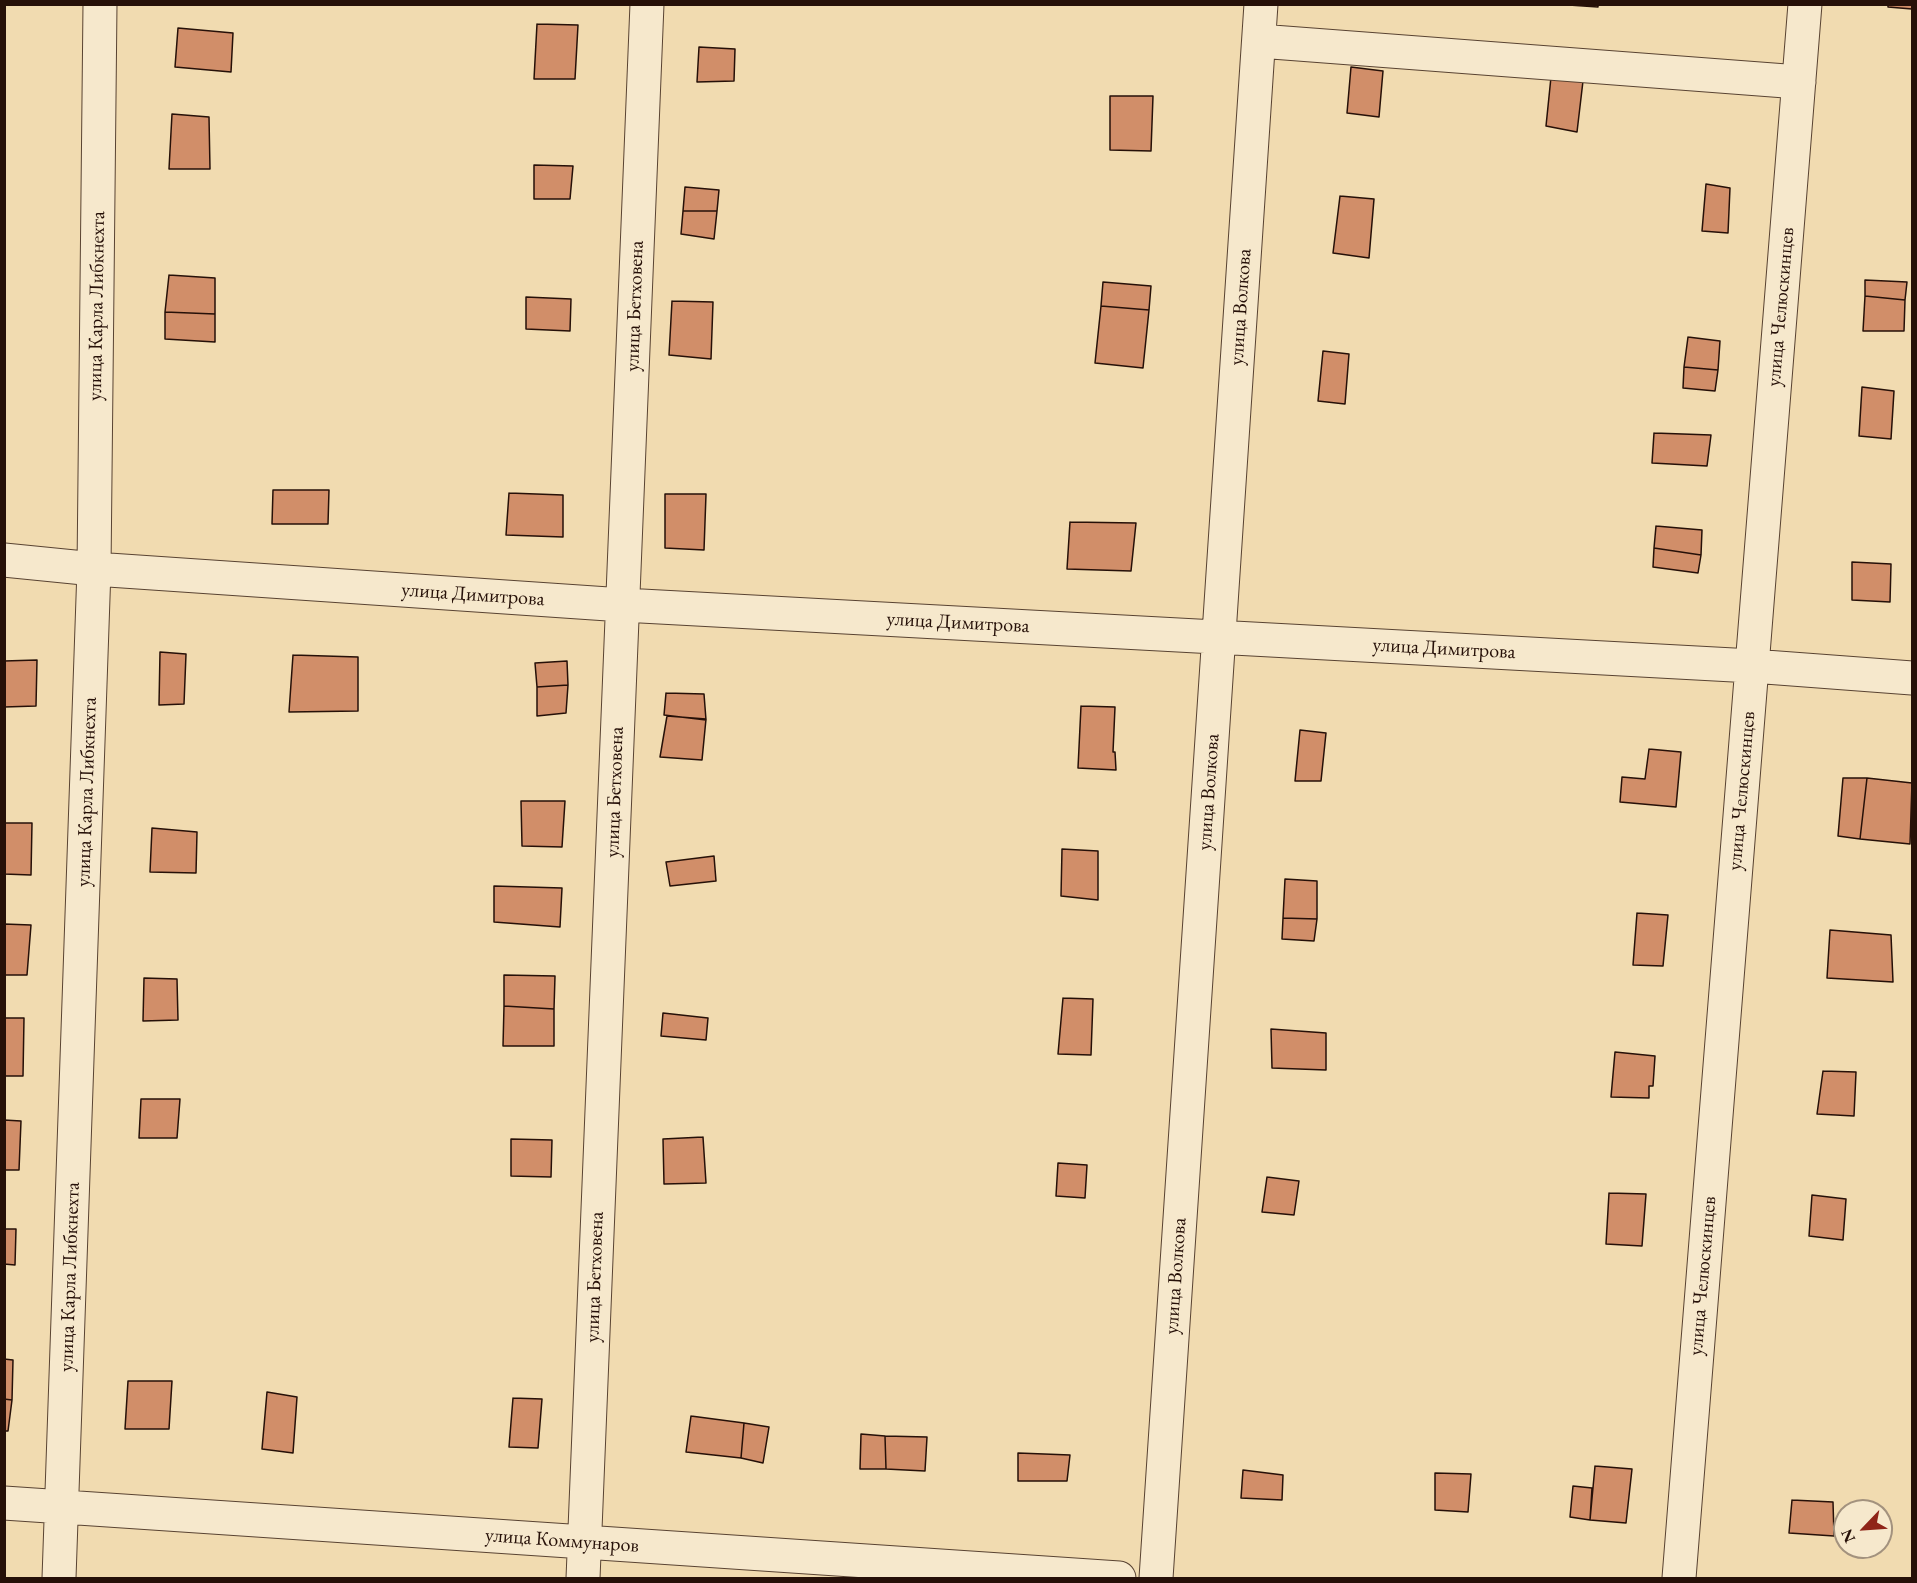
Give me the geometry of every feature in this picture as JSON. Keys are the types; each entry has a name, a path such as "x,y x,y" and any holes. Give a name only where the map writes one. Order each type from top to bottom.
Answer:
{"street":[{"name":"улица Карла Либкнехта","path":"59,1578 94,569 100,4"},
{"name":"улица Бетховена","path":"583,1578 647,4"},
{"name":"улица Волкова","path":"1156,1578 1261,4"},
{"name":"улица Челюскинцев","path":"1679,1578 1805,4"},
{"path":"1259,41 1798,82"},
{"name":"улица Димитрова","path":"4,560 94,569 623,605 1752,666 1912,678"},
{"name":"улица Коммунаров","path":"4,1503 1119,1578"}],"building":[{"path":"1554,4 1598,4 1598,7"},
{"path":"1888,4 1912,4 1912,9 1888,7"},
{"path":"537,24 578,25 575,79 534,79"},
{"path":"178,28 233,33 231,72 175,67"},
{"path":"699,47 735,49 734,81 697,82"},
{"path":"1351,67 1383,71 1379,117 1347,113"},
{"path":"1551,77 1583,81 1577,132 1546,126"},
{"path":"1110,96 1153,96 1151,151 1110,150"},
{"path":"172,114 209,117 210,169 169,169"},
{"path":"534,165 573,166 570,199 534,199"},
{"path":"1706,184 1730,188 1728,233 1702,231"},
{"path":"685,187 719,190 717,211 683,211"},
{"path":"1340,196 1374,199 1369,258 1333,253"},
{"path":"683,211 717,211 714,239 681,234"},
{"path":"169,275 215,278 215,314 165,312"},
{"path":"1865,280 1907,282 1905,300 1865,296"},
{"path":"1103,282 1151,286 1149,310 1101,306"},
{"path":"1865,296 1905,300 1904,331 1863,331"},
{"path":"526,297 571,299 570,331 526,329"},
{"path":"672,301 713,302 711,359 669,355"},
{"path":"1101,306 1149,310 1143,368 1095,363"},
{"path":"165,312 215,314 215,342 165,339"},
{"path":"1688,337 1720,341 1718,370 1684,367"},
{"path":"1323,351 1349,354 1345,404 1318,401"},
{"path":"1684,367 1718,370 1715,391 1683,388"},
{"path":"1862,387 1894,391 1891,439 1859,436"},
{"path":"1654,433 1711,435 1707,466 1652,463"},
{"path":"273,490 329,490 328,524 272,524"},
{"path":"509,493 563,495 563,537 506,535"},
{"path":"665,494 706,494 704,550 665,548"},
{"path":"1070,522 1136,523 1131,571 1067,569"},
{"path":"1656,526 1702,530 1701,555 1654,548"},
{"path":"1654,548 1701,555 1698,573 1653,567"},
{"path":"1852,562 1891,564 1890,602 1852,600"},
{"path":"160,652 186,654 184,704 159,705"},
{"path":"293,655 358,657 358,711 289,712"},
{"path":"37,660 36,706 4,707 4,661"},
{"path":"567,661 568,685 537,687 535,663"},
{"path":"568,685 566,713 537,716 537,687"},
{"path":"666,693 704,694 706,720 664,715"},
{"path":"1081,706 1115,707 1113,752 1115,752 1116,770 1078,768"},
{"path":"667,716 706,719 702,760 660,757"},
{"path":"1300,730 1326,733 1321,781 1295,781"},
{"path":"1649,749 1681,752 1676,807 1620,802 1622,777 1645,779"},
{"path":"1843,778 1867,778 1860,839 1838,836"},
{"path":"1867,778 1912,783 1910,844 1860,839"},
{"path":"521,801 565,801 562,847 522,846"},
{"path":"4,823 32,823 31,875 4,874"},
{"path":"152,828 197,832 196,873 150,872"},
{"path":"1062,849 1098,851 1098,900 1061,896"},
{"path":"714,856 716,881 670,886 666,862"},
{"path":"1285,879 1317,881 1317,919 1283,918"},
{"path":"494,886 562,888 560,927 494,922"},
{"path":"1637,913 1668,915 1663,966 1633,965"},
{"path":"1283,918 1317,919 1314,941 1282,939"},
{"path":"4,924 31,925 27,975 4,975"},
{"path":"1830,930 1891,935 1893,982 1827,978"},
{"path":"504,975 555,976 554,1009 504,1006"},
{"path":"144,978 177,979 178,1020 143,1021"},
{"path":"1063,998 1093,999 1091,1055 1058,1054"},
{"path":"504,1006 554,1009 554,1046 503,1046"},
{"path":"663,1013 708,1018 706,1040 661,1036"},
{"path":"4,1018 24,1018 23,1076 4,1076"},
{"path":"1271,1029 1326,1033 1326,1070 1272,1068"},
{"path":"1615,1052 1655,1056 1653,1086 1649,1086 1649,1098 1611,1097"},
{"path":"1823,1071 1856,1072 1854,1116 1817,1114"},
{"path":"141,1099 180,1099 177,1138 139,1138"},
{"path":"4,1120 21,1121 19,1170 4,1170"},
{"path":"703,1137 706,1183 664,1184 663,1139"},
{"path":"511,1139 552,1140 551,1177 511,1176"},
{"path":"1058,1163 1087,1165 1085,1198 1056,1196"},
{"path":"1267,1177 1299,1181 1294,1215 1262,1212"},
{"path":"1609,1193 1646,1194 1642,1246 1606,1244"},
{"path":"1812,1195 1846,1199 1843,1240 1809,1236"},
{"path":"4,1229 16,1229 15,1265 4,1264"},
{"path":"4,1359 13,1360 12,1400 4,1399"},
{"path":"128,1381 172,1381 169,1429 125,1429"},
{"path":"267,1392 297,1397 293,1453 262,1449"},
{"path":"513,1398 542,1399 538,1448 509,1447"},
{"path":"4,1399 12,1400 8,1431 4,1431"},
{"path":"691,1416 744,1423 741,1458 686,1452"},
{"path":"744,1423 769,1427 763,1463 741,1458"},
{"path":"861,1434 885,1436 886,1469 860,1469"},
{"path":"885,1436 927,1437 925,1471 886,1469"},
{"path":"1018,1453 1070,1455 1067,1481 1018,1481"},
{"path":"1595,1466 1632,1469 1626,1523 1590,1520"},
{"path":"1243,1470 1283,1475 1282,1500 1241,1498"},
{"path":"1435,1473 1471,1474 1468,1512 1435,1510"},
{"path":"1573,1486 1592,1488 1590,1520 1570,1517"},
{"path":"1792,1500 1833,1502 1833,1536 1789,1533"}]}
